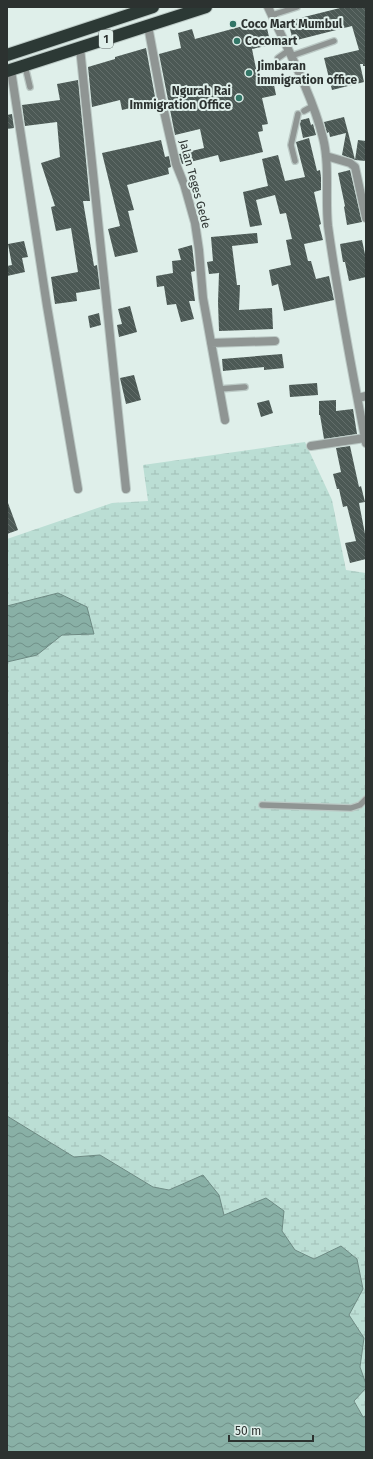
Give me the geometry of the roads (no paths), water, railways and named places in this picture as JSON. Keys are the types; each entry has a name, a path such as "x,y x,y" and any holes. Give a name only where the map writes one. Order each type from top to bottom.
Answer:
{"highway":[{"name":"1","path":"7,55 153,7"},
{"name":"1","path":"9,71 206,7"}],"street":[{"path":"268,7 313,106 322,134 326,156 328,226 362,397 365,441 311,446"},
{"name":"Jalan Teges Gede","path":"148,26 163,107 176,164 184,184 195,223 203,298 225,420"},
{"path":"80,48 126,489"},
{"path":"9,71 78,489"},
{"path":"326,156 350,163 354,167 366,218"},
{"path":"211,343 275,341"}],"lane":[{"path":"272,15 297,7"},
{"path":"278,58 334,41"},
{"path":"25,66 30,87"},
{"path":"304,111 313,106"},
{"path":"295,161 291,145 298,114"},
{"path":"219,389 245,387"},
{"path":"262,805 345,809 355,808 366,799"}],"water":[{"path":"58,593 87,607 94,634 62,635 37,655 7,662 7,606"},
{"path":"7,1116 74,1157 100,1155 153,1187 169,1190 203,1175 219,1195 224,1215 266,1198 284,1211 282,1231 295,1250 314,1259 341,1246 357,1259 363,1289 349,1315 364,1338 360,1367 366,1388 354,1401 363,1417 366,1416 366,1452 7,1452"}],"place":[{"name":"Coco Mart Mumbul","path":"233,24"},
{"name":"Cocomart","path":"237,41"},
{"name":"Jimbaran immigration office","path":"249,73"},
{"name":"Ngurah Rai Immigration Office","path":"239,98"}]}
